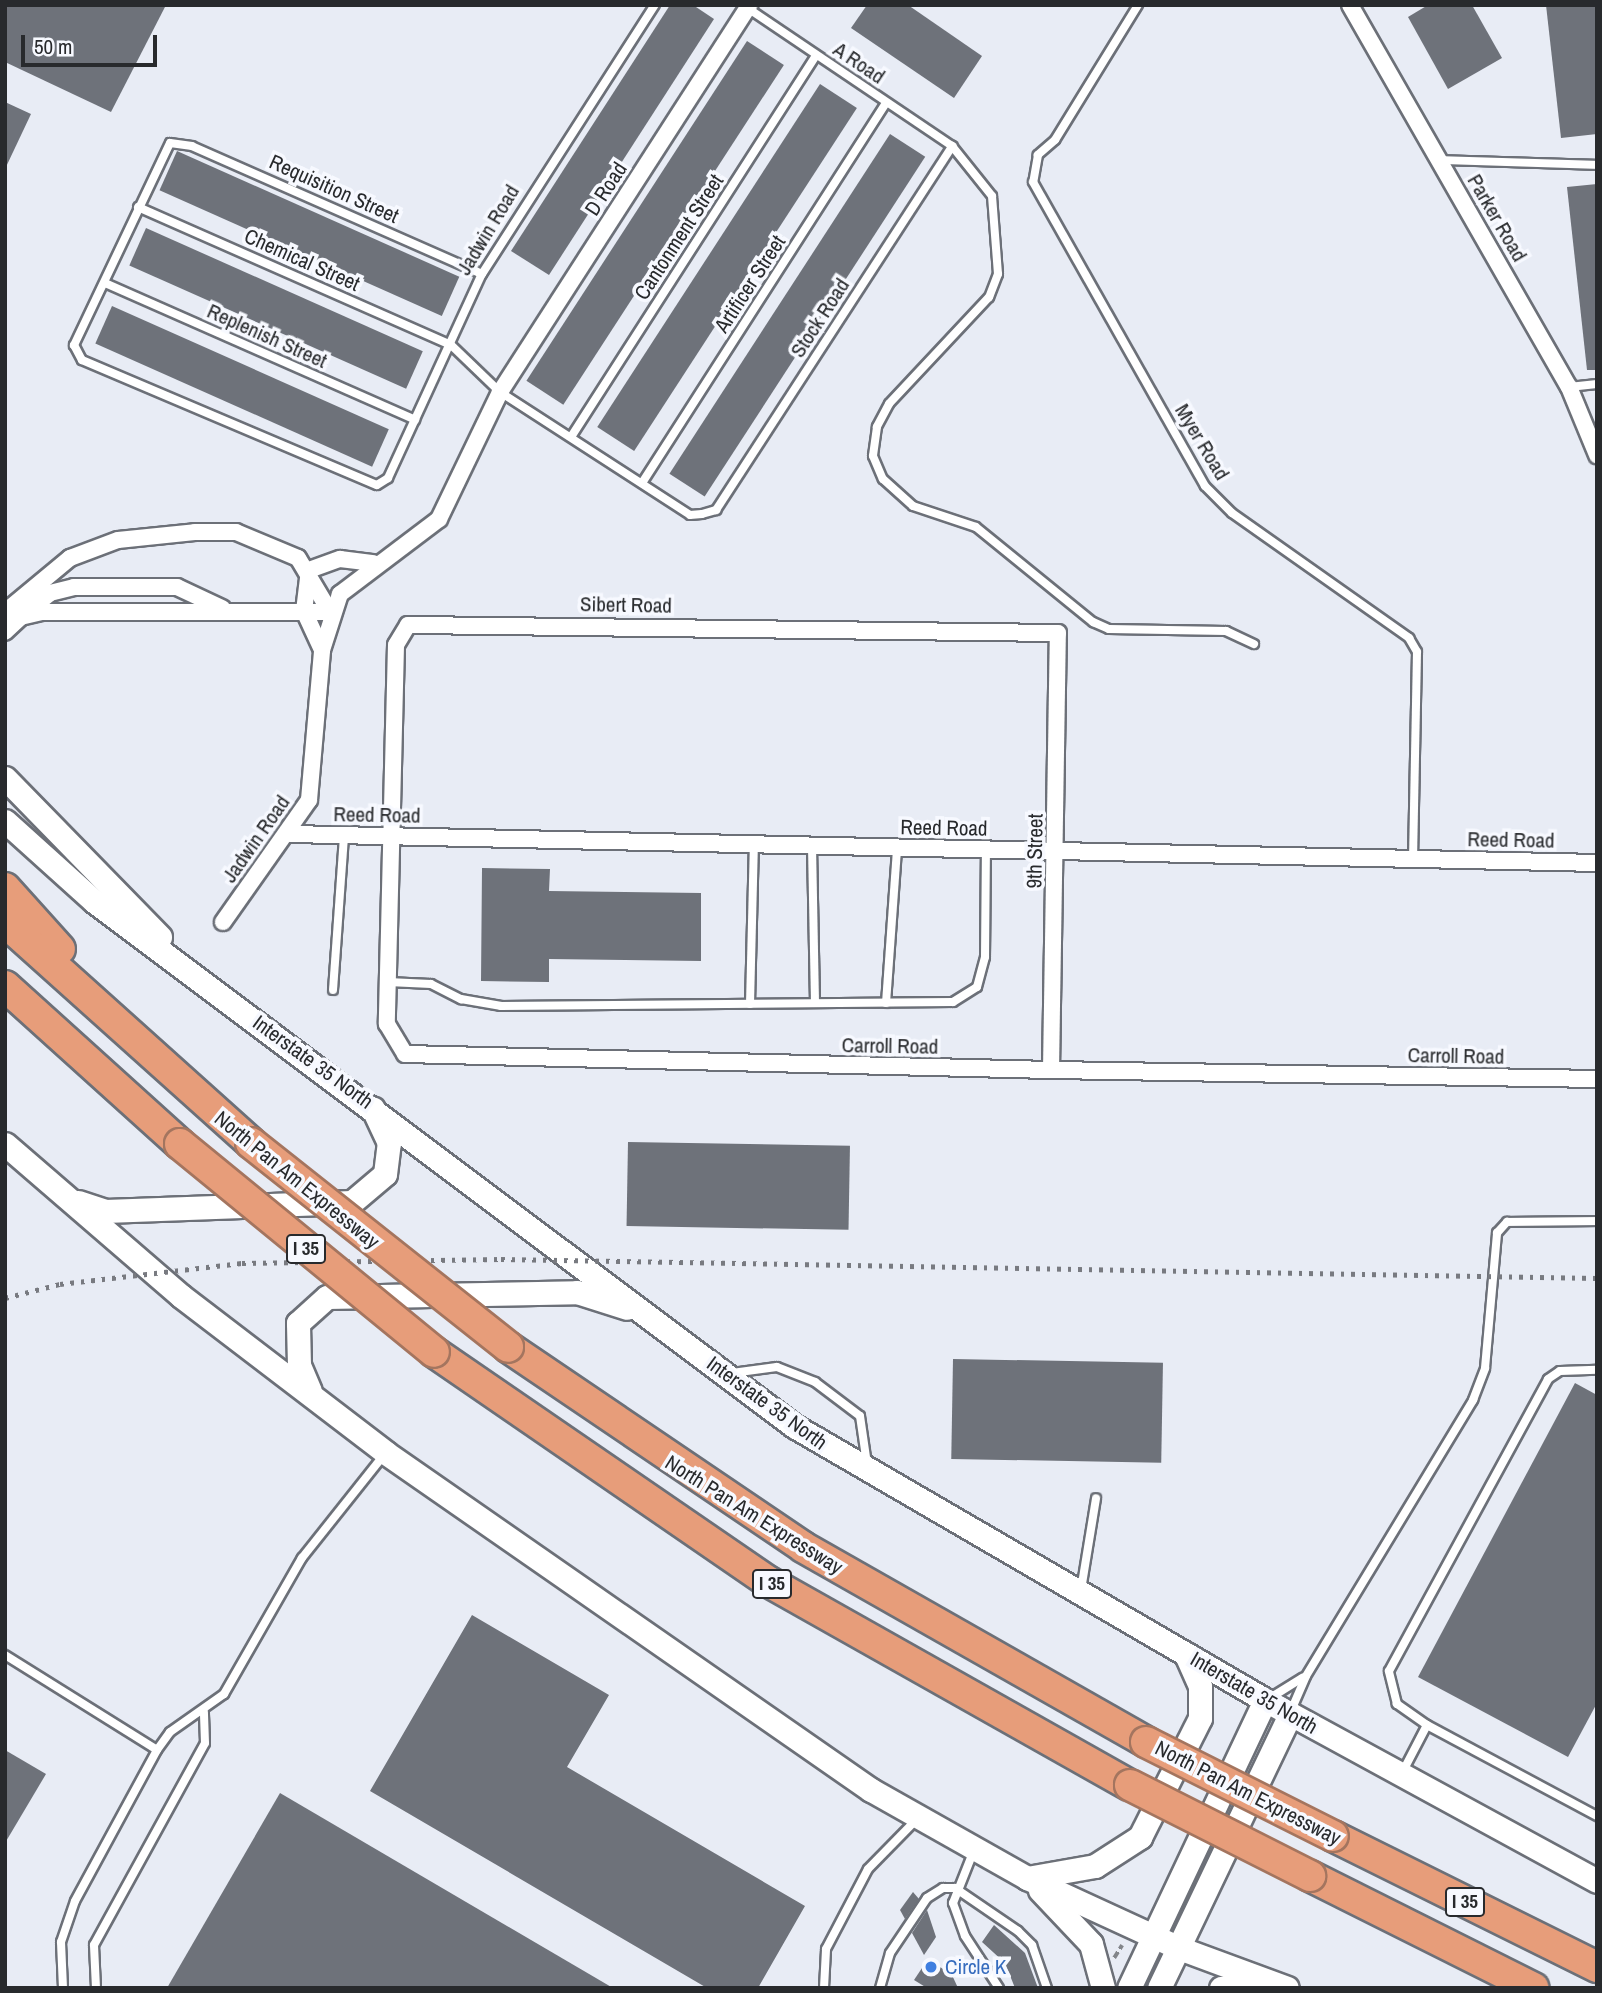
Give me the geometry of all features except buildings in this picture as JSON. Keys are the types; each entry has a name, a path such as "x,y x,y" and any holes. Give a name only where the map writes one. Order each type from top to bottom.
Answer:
{"highway":[{"path":"5,888 205,1105"},
{"name":"North Pan Am Expressway","path":"5,922 205,1105 508,1347 792,1540 1146,1742 1597,1967"},
{"name":"I 35","path":"5,986 78,1055 180,1144 434,1352 769,1583 1130,1785 1534,1988"},
{"path":"5,1005 78,1055"}],"main road":[{"path":"5,778 211,989"},
{"name":"Interstate 35 North","path":"5,821 95,902 372,1104 726,1374 868,1470 1265,1700 1597,1881"},
{"path":"68,1199 105,1211 352,1202 385,1174 389,1143 372,1104"},
{"path":"5,1144 181,1296 386,1453 721,1688 919,1817 1027,1878 1179,1948 1283,1987"},
{"path":"311,1393 299,1365 298,1323 327,1297 577,1292 647,1315"},
{"path":"1027,1878 1095,1866 1140,1837 1200,1718 1200,1686 1186,1654"},
{"path":"1129,1988 1149,1934 1265,1700"},
{"path":"1159,1988 1290,1714"},
{"path":"1027,1878 1091,1944 1103,1988"},
{"path":"1221,1988 1283,1987"}],"street":[{"name":"Parker Road","path":"1350,5 1569,387 1597,455"},
{"name":"D Road","path":"500,393 747,6"},
{"path":"330,612 374,563 402,550 439,519 500,393"},
{"path":"5,632 13,614 70,558 118,541 236,533 298,558 309,570 330,612"},
{"path":"309,570 340,559 374,563"},
{"path":"304,611 309,570"},
{"path":"13,614 50,593 74,587 177,587 227,611"},
{"name":"Jadwin Road","path":"304,611 322,650"},
{"path":"13,614 330,612"},
{"name":"Jadwin Road","path":"223,922 290,834 309,800 318,751 322,650 330,612"},
{"name":"Sibert Road","path":"391,836 396,645 408,625 1058,633"},
{"name":"9th Street","path":"1051,1070 1058,633"},
{"name":"Reed Road","path":"290,834 1597,863"},
{"name":"Carroll Road","path":"391,836 387,982 392,1041 416,1056 1597,1079"}],"lane":[{"name":"Jadwin Road","path":"105,283 74,345 82,360 377,485 388,478 482,274 655,5"},
{"name":"Myer Road","path":"1138,5 1055,140 1038,155 1033,182 1205,486 1232,513 1409,638 1417,652 1413,860"},
{"name":"A Road","path":"747,6 816,56 952,146 992,196 998,274 981,310 890,404 877,427 873,456 883,479 913,506 976,527 1093,622 1110,629 1226,631 1254,645"},
{"name":"Cantonment Street","path":"571,437 816,56"},
{"name":"Artificer Street","path":"642,483 886,103"},
{"name":"Requisition Street","path":"138,207 170,143 192,146 482,274"},
{"name":"Stock Road","path":"716,510 952,146"},
{"path":"1440,160 1597,165"},
{"path":"105,283 138,207"},
{"name":"Chemical Street","path":"138,207 450,345 500,393 690,514 716,510"},
{"name":"Replenish Street","path":"105,283 415,420"},
{"path":"1569,387 1597,384"},
{"path":"333,990 344,835"},
{"path":"750,1004 754,845"},
{"path":"812,846 816,1003"},
{"path":"886,1003 897,848"},
{"path":"387,982 431,984 490,1005 953,1002 977,987 985,957 986,850"},
{"path":"1290,1714 1306,1676 1473,1400 1485,1368 1497,1233 1507,1222 1597,1221"},
{"path":"726,1374 776,1367 815,1382 860,1416 868,1470"},
{"path":"1597,1370 1560,1371 1548,1379 1389,1671 1397,1704 1427,1725 1597,1816"},
{"path":"63,1988 61,1942 75,1901 157,1750 170,1732 204,1712 224,1694 302,1558 386,1453"},
{"path":"1080,1593 1097,1498"},
{"path":"5,1655 157,1750"},
{"path":"1265,1700 1306,1676"},
{"path":"96,1988 94,1945 205,1743 204,1712"},
{"path":"1401,1775 1427,1725"},
{"path":"824,1988 826,1949 868,1869 919,1817"},
{"path":"975,1849 955,1888 965,1936 999,1988"},
{"path":"880,1988 890,1953 927,1898 955,1888"},
{"path":"955,1888 1032,1945 1047,1988"}],"railway":[{"path":"5,1298 60,1284 242,1263 501,1259 1597,1278"}],"place":[{"name":"Circle K","path":"931,1967"}]}
